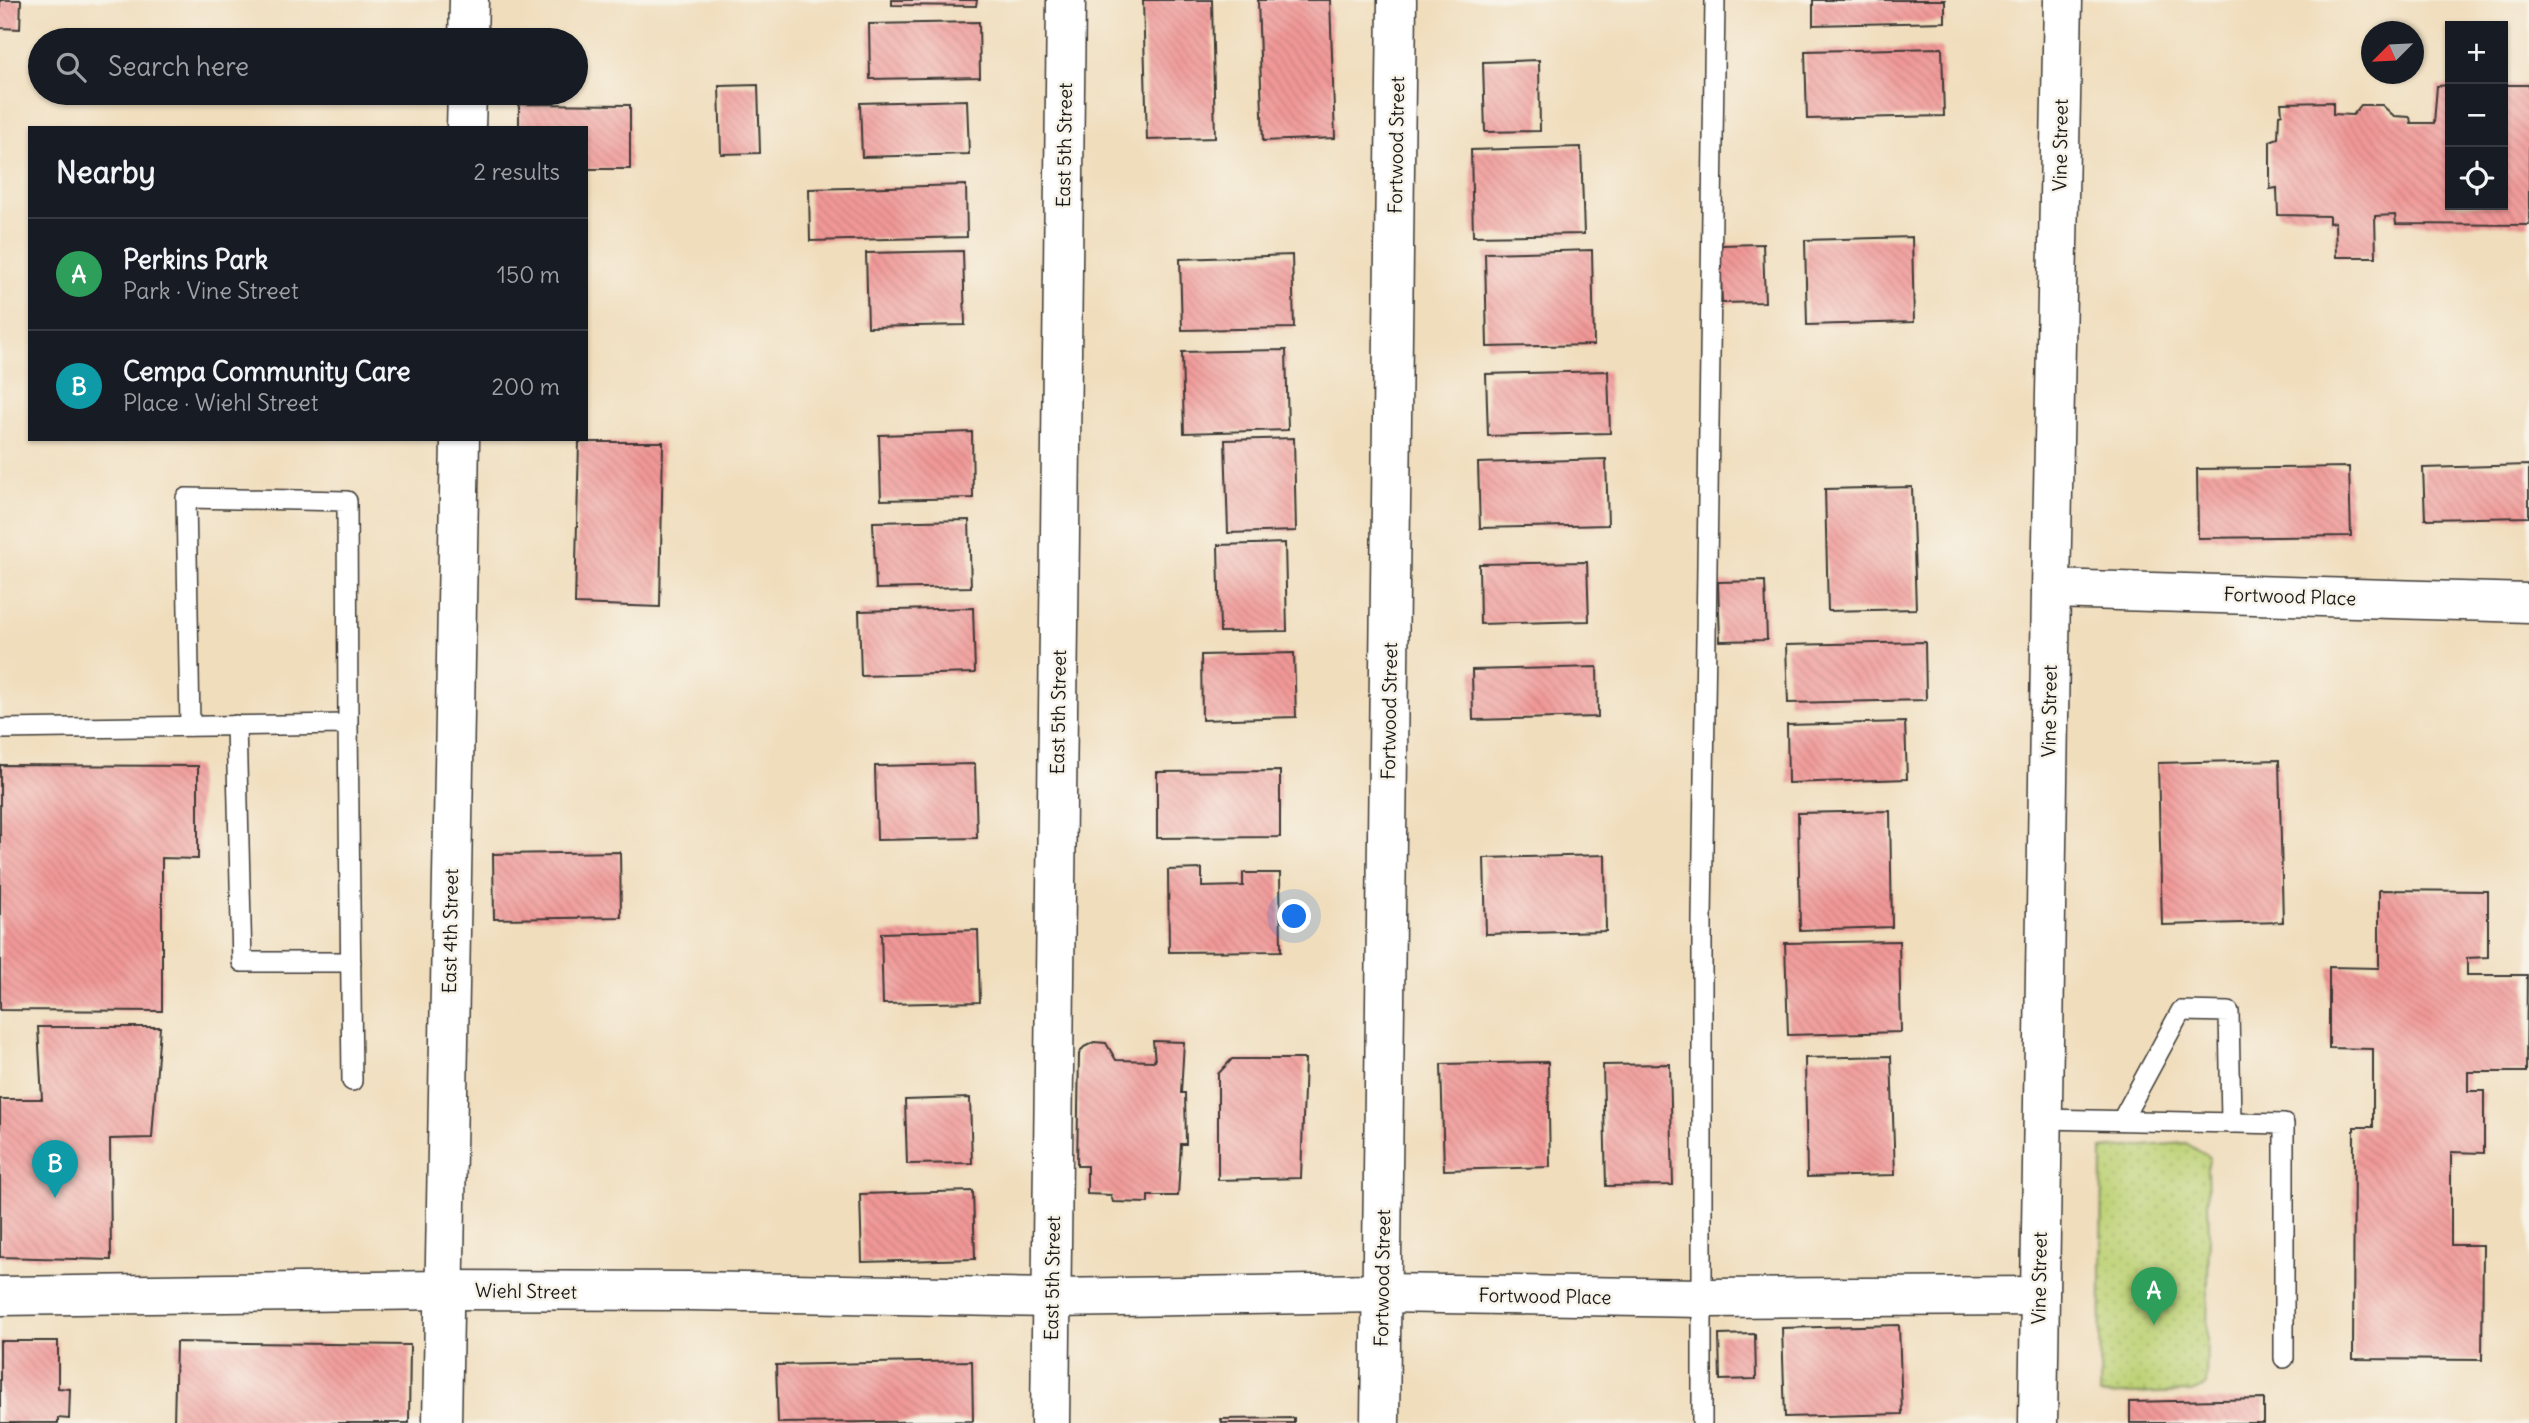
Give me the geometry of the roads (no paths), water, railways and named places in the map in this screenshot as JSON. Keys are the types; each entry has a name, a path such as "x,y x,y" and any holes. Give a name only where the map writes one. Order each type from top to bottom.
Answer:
{"street":[{"path":"468,28 469,0"},
{"name":"East 5th Street","path":"1051,1423 1066,0"},
{"name":"Fortwood Street","path":"1380,1423 1397,0"},
{"name":"Vine Street","path":"2038,1423 2063,0"},
{"path":"466,126 467,105"},
{"name":"East 4th Street","path":"442,1423 460,441"},
{"name":"Fortwood Place","path":"2051,589 2529,603"},
{"name":"Wiehl Street","path":"0,1296 443,1290 689,1291 1052,1298"},
{"name":"Fortwood Place","path":"1052,1298 1382,1293 1702,1298 2039,1296"}],"lane":[{"path":"1702,1423 1702,920 1715,0"},
{"path":"190,726 186,498 347,501 352,1082"},
{"path":"0,729 348,724"},
{"path":"236,725 243,962 351,962"},
{"path":"2122,1120 2181,1011 2229,1012 2231,1122"},
{"path":"2042,1119 2284,1124 2284,1358"}],"place":[{"name":"Cempa Community Care","path":"55,1198"},
{"name":"Perkins Park","path":"2154,1325"}]}
